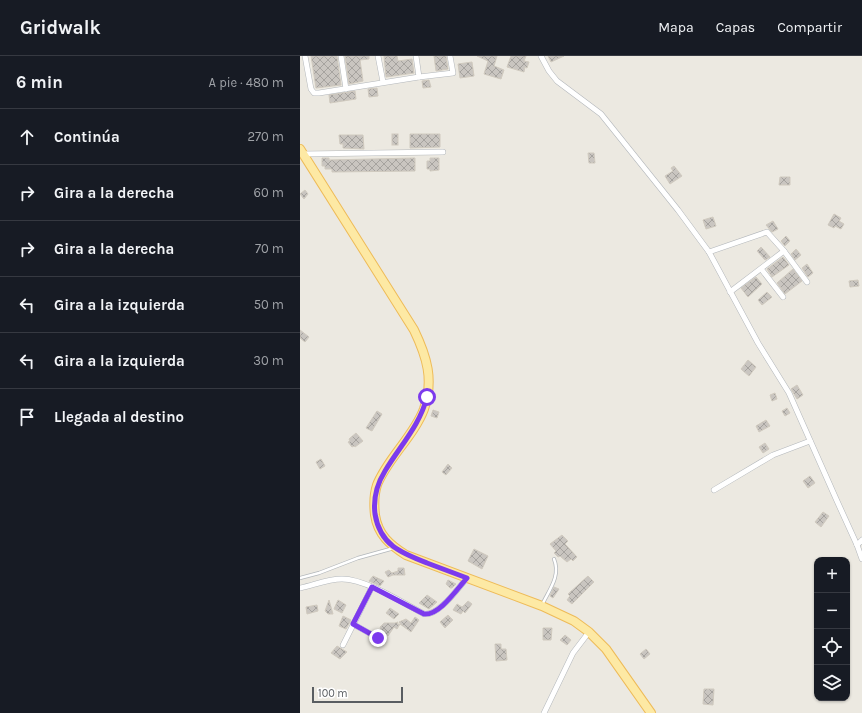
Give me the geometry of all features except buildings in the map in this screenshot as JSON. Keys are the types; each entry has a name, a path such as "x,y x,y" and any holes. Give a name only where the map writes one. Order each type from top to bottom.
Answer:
{"main road":[{"path":"301,151 414,330 423,349 427,363 429,384 423,410 413,430 385,471 377,486 374,506 377,524 384,538 406,555 542,606 574,621 589,632 606,649 650,713"}],"street":[{"path":"306,56 311,89 314,93 453,73 450,56"},
{"path":"341,56 346,88"},
{"path":"378,56 383,82"},
{"path":"416,56 419,77"},
{"path":"541,56 549,71 557,81 601,114 678,210 709,252 758,343 789,394 862,559"},
{"path":"301,151 443,152"},
{"path":"709,252 767,232 807,282"},
{"path":"730,292 762,270 784,252"},
{"path":"762,270 783,297"},
{"path":"714,490 773,455 810,441"},
{"path":"857,545 862,540"},
{"path":"300,588 342,579 363,583 424,614 428,614 433,613 441,607 467,578"},
{"path":"343,645 372,587"},
{"path":"353,624 378,638"},
{"path":"544,713 573,653 589,632"}],"lane":[{"path":"300,578 319,573 358,558 395,548"},
{"path":"542,606 556,574 557,567 554,558"}],"route":[{"path":"378,638 353,624 372,587 424,614 428,614 437,611 467,578 406,555 384,538 377,524 374,506 377,486 385,471 413,430 423,410 427,397"}]}
